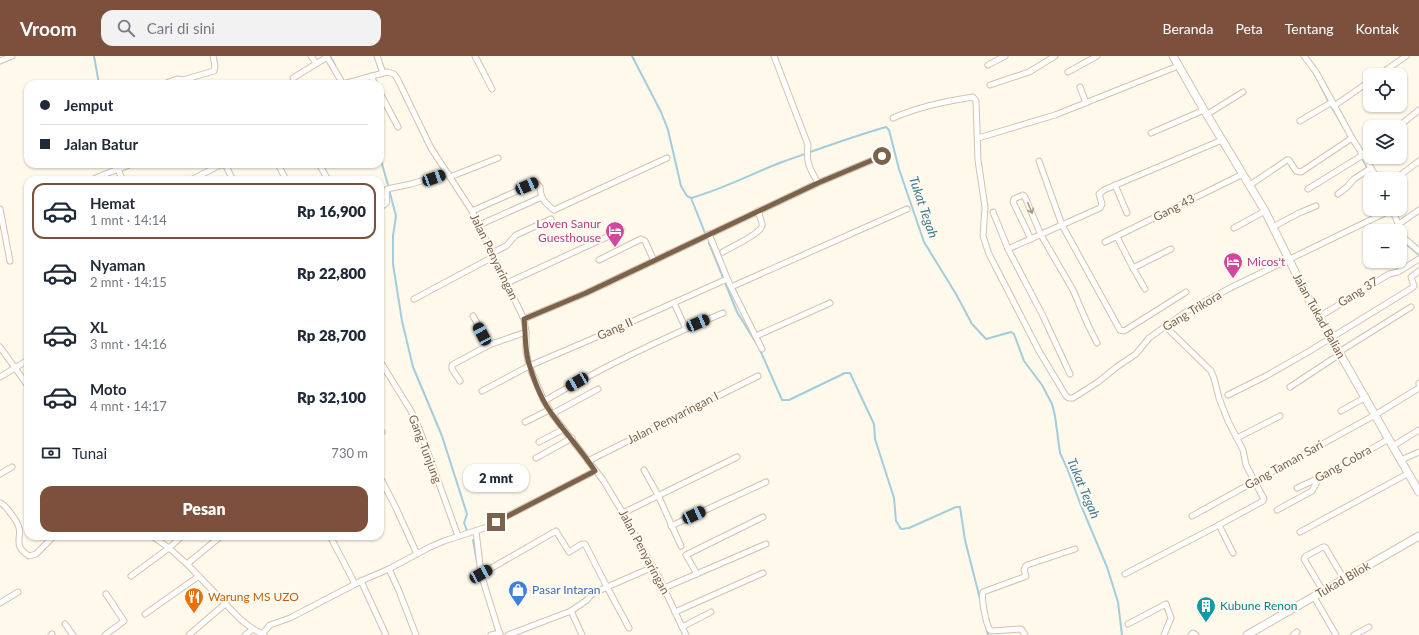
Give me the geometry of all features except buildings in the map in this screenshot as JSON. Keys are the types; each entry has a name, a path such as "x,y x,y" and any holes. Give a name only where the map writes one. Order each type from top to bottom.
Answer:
{"street":[{"path":"0,61 12,56"},
{"path":"189,80 214,71 215,66 213,56"},
{"path":"311,56 316,63"},
{"path":"357,80 383,73 377,56"},
{"path":"475,56 492,89"},
{"path":"774,56 808,145 808,166 818,183"},
{"path":"988,65 1005,56"},
{"path":"990,85 1029,72 1055,56"},
{"path":"1068,72 1097,56"},
{"name":"Jalan Tukad Balian","path":"1172,56 1265,211 1301,285 1419,492"},
{"path":"1304,56 1316,72 1363,155 1308,189"},
{"path":"1389,68 1406,56"},
{"path":"293,78 327,57 341,80"},
{"path":"893,118 932,105 972,96 976,101 978,138 1086,104 1178,66"},
{"name":"Jalan Penyaringan","path":"383,73 390,72 396,78 431,148 480,225 524,319 526,351 529,366 544,401 603,480 653,567 686,635"},
{"path":"371,76 373,80"},
{"path":"1300,121 1333,104 1363,85"},
{"path":"1080,87 1086,104"},
{"path":"1151,133 1205,112 1243,92"},
{"path":"384,101 398,127"},
{"path":"1407,120 1419,110"},
{"name":"Gang Trikora","path":"978,138 978,160 985,207 983,236 989,254 1039,350 1066,396 1070,398 1087,389 1136,354 1149,338 1187,311 1378,216"},
{"path":"1250,185 1288,160 1296,171 1301,172 1352,138"},
{"path":"1008,249 1100,208 1102,204 1099,196 1100,193 1115,185 1222,140"},
{"path":"524,319 586,293 818,183 882,156"},
{"path":"384,205 387,203 387,189 449,175 498,158"},
{"path":"472,211 535,183 540,187 542,197 554,210 667,158"},
{"path":"1039,161 1062,226 1121,331 1124,331 1186,292"},
{"path":"1404,172 1419,161"},
{"path":"1369,164 1374,172"},
{"path":"100,176 122,168"},
{"path":"199,176 216,168"},
{"path":"1338,194 1347,188 1354,179 1371,168"},
{"path":"118,170 121,176"},
{"name":"Gang 43","path":"1105,242 1242,174"},
{"path":"1115,185 1127,213"},
{"path":"1031,239 1013,202 1014,199 1022,195 1025,197 1041,235 1073,290 1097,344"},
{"path":"480,225 542,197"},
{"path":"1273,227 1316,206"},
{"path":"0,209 10,261"},
{"path":"731,287 907,209"},
{"path":"1395,216 1399,224 1419,210"},
{"path":"723,252 761,229 762,224 758,211"},
{"path":"1234,228 1265,211"},
{"path":"993,212 1008,249 1042,314 1070,374"},
{"path":"414,299 493,255 506,246 516,235 550,219"},
{"path":"508,283 622,230"},
{"path":"709,234 724,279 731,287 762,349"},
{"path":"1117,237 1132,268 1145,289"},
{"path":"599,260 641,239 645,241 654,261"},
{"path":"1407,241 1419,251"},
{"path":"1132,268 1171,249"},
{"name":"Gang 37","path":"1319,317 1389,274 1398,272 1419,259"},
{"path":"1228,395 1266,376 1331,339 1413,288 1414,284 1411,277 1419,272"},
{"name":"Gang II","path":"482,391 529,366 674,303 724,279"},
{"path":"674,303 686,329"},
{"path":"756,336 830,303"},
{"path":"1290,387 1411,307"},
{"path":"544,401 588,376 723,313"},
{"path":"473,316 489,345"},
{"path":"1125,574 1263,501 1264,497 1246,465 1243,450 1218,398 1211,371 1165,326"},
{"path":"460,381 452,369 452,365 489,345 526,332"},
{"path":"0,347 24,380"},
{"path":"0,377 24,363"},
{"name":"Gang Tunjung","path":"384,369 411,411 420,431 458,536"},
{"name":"Jalan Penyaringan I","path":"588,461 758,376"},
{"name":"Gang Taman Sari","path":"1192,516 1375,415 1419,388"},
{"path":"525,422 551,412 598,389"},
{"path":"1341,410 1366,397"},
{"path":"1237,438 1280,416"},
{"path":"539,442 564,429"},
{"name":"Gang Cobra","path":"1297,488 1419,430"},
{"path":"536,458 572,438"},
{"path":"1401,460 1419,452"},
{"path":"623,513 737,457"},
{"path":"0,474 12,466"},
{"path":"644,470 658,495 681,546"},
{"path":"158,540 187,564 225,604 253,629 261,634 270,625 290,618 361,581 389,569 444,541 476,531 515,513 595,471"},
{"path":"1300,532 1409,473"},
{"path":"1277,510 1312,491 1319,478"},
{"path":"671,526 766,482"},
{"path":"384,488 396,508 417,554"},
{"path":"0,503 5,505 18,524 20,529 18,541 19,547 29,556 36,554 50,540"},
{"path":"697,574 686,555 763,517"},
{"path":"1219,525 1233,553"},
{"path":"476,531 481,574 500,634 491,635"},
{"path":"481,574 556,531 569,552 582,544 585,544 629,628"},
{"name":"Tukad Bilok","path":"1247,635 1419,536"},
{"path":"131,576 178,540"},
{"path":"187,564 216,540"},
{"path":"332,540 355,584"},
{"path":"664,588 766,544"},
{"path":"1323,591 1304,559 1306,556 1325,547 1344,579"},
{"path":"1025,635 1020,629 990,630 984,609 983,592 1026,576 1025,567 1027,565 1076,548"},
{"path":"508,635 571,611 587,600 592,594 653,567"},
{"path":"389,569 399,590 416,635"},
{"path":"676,612 763,573"},
{"path":"145,614 199,576"},
{"path":"361,581 386,635"},
{"path":"0,603 18,592"},
{"path":"106,594 124,621 106,635"},
{"path":"1314,597 1336,635"},
{"path":"189,635 225,604"},
{"path":"1128,624 1166,604 1171,618 1163,635"},
{"path":"571,611 582,635"},
{"path":"682,627 711,612"},
{"path":"65,624 73,635"},
{"path":"1354,635 1369,627"},
{"path":"245,635 253,629"},
{"path":"1191,635 1193,633 1196,635"}],"waterway":[{"path":"94,56 98,80"},
{"path":"330,56 335,65"},
{"name":"Tukat Tegah","path":"632,56 661,112 668,130 681,186 687,196 691,198 726,186 782,162 860,135 886,127 889,130 899,169 924,242 956,294 972,324 986,339 1011,332 1014,334 1024,361 1042,385 1052,404 1060,453 1107,567 1118,602 1122,635"},
{"path":"1320,85 1329,102"},
{"path":"1331,106 1341,123"},
{"path":"1362,158 1367,167"},
{"path":"383,168 388,185"},
{"path":"390,193 396,216 393,236 393,264 402,321 413,367 442,436 467,514 464,523 468,533"},
{"path":"691,198 705,233"},
{"path":"709,243 737,312 758,346"},
{"path":"1407,245 1419,255"},
{"path":"760,350 782,400 789,400 845,373 850,373 874,424 875,439 894,498 896,521 901,529 909,528 956,507 960,507 965,540 981,603"},
{"path":"473,540 477,562"},
{"path":"986,626 988,635"}],"place":[{"name":"Loven Sanur Guesthouse","path":"615,248"},
{"name":"Micos't","path":"1233,279"},
{"name":"Pasar Intaran","path":"518,607"},
{"name":"Warung MS UZO","path":"194,614"},
{"name":"Kubune Renon","path":"1206,623"}],"route":[{"path":"496,522 595,471 572,438 552,414 540,393 529,366 526,351 524,319 586,293 699,238 818,183 882,156"}]}
